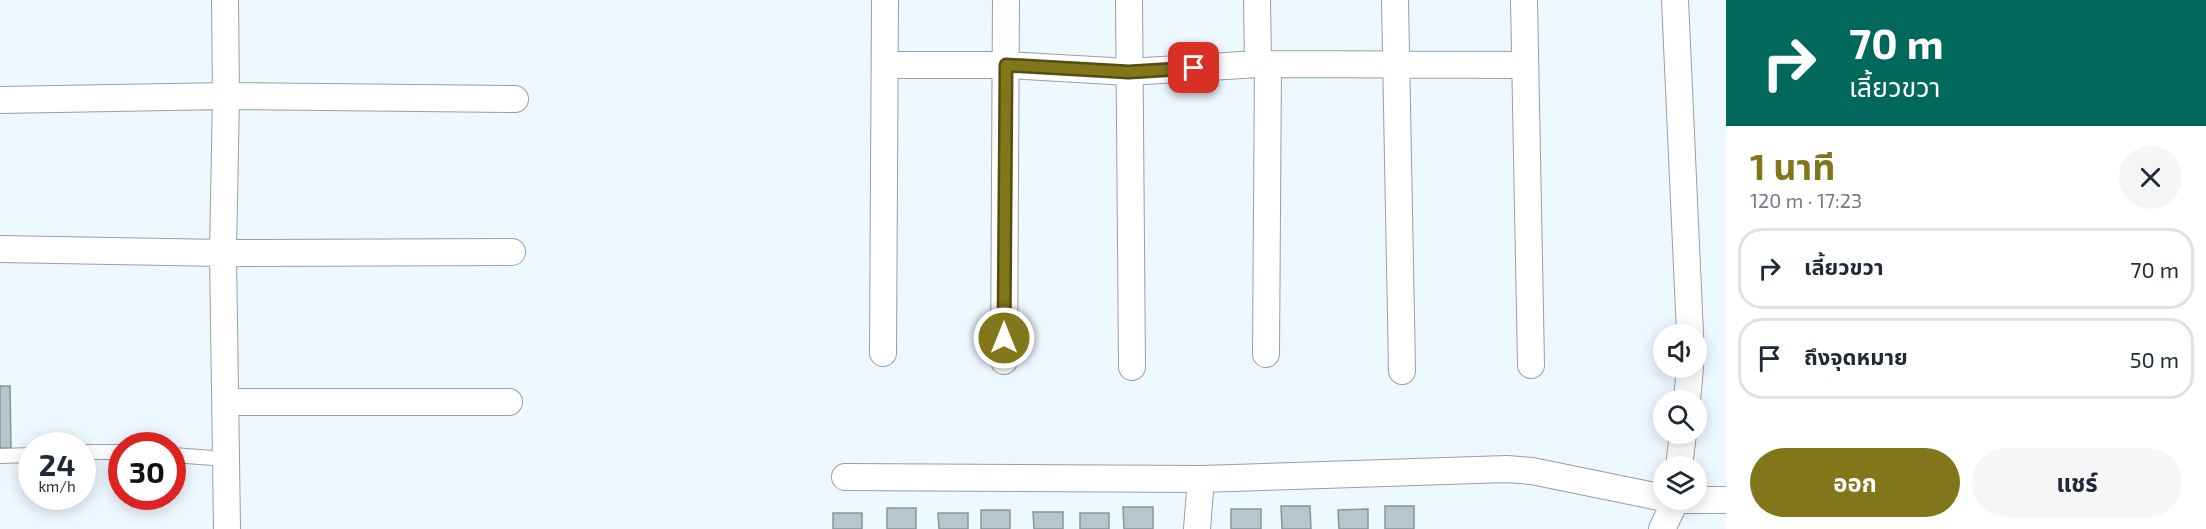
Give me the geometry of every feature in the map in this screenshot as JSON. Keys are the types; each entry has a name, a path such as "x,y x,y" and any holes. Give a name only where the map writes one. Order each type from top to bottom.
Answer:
{"street":[{"path":"225,0 224,253 227,529"},
{"path":"883,353 885,0"},
{"path":"1004,361 1006,0"},
{"path":"1129,0 1132,367"},
{"path":"1257,0 1263,64 1266,354"},
{"path":"1395,0 1402,371"},
{"path":"1524,0 1531,365"},
{"path":"1675,0 1690,324"},
{"path":"886,65 1006,65 1129,72 1263,64 1526,65"},
{"path":"0,100 226,96 515,99"},
{"path":"0,249 224,253 512,252"},
{"path":"226,402 509,402"},
{"path":"845,477 1201,478 1507,469 1532,471 1653,495"},
{"path":"1197,529 1201,478"},
{"path":"1707,500 1726,500"},
{"path":"1662,529 1668,510"}],"lane":[{"path":"0,456 18,455"},
{"path":"186,456 227,459"}],"building":[{"path":"0,386 10,386 11,448 0,448"},
{"path":"1281,506 1310,506 1311,529 1282,529"},
{"path":"1385,506 1414,506 1414,529 1385,529"},
{"path":"1123,507 1153,507 1153,529 1124,529"},
{"path":"887,508 916,508 916,529 887,529"},
{"path":"1231,509 1261,509 1261,529 1231,529"},
{"path":"1368,509 1368,529 1339,529 1338,510"},
{"path":"981,510 1010,510 1010,529 981,529"},
{"path":"1033,512 1063,512 1063,529 1034,529"},
{"path":"833,513 862,513 862,529 833,529"},
{"path":"938,513 968,513 968,529 939,529"},
{"path":"1080,513 1109,513 1109,529 1080,529"}],"route":[{"path":"1004,338 1006,65 1129,72 1194,68"}]}
